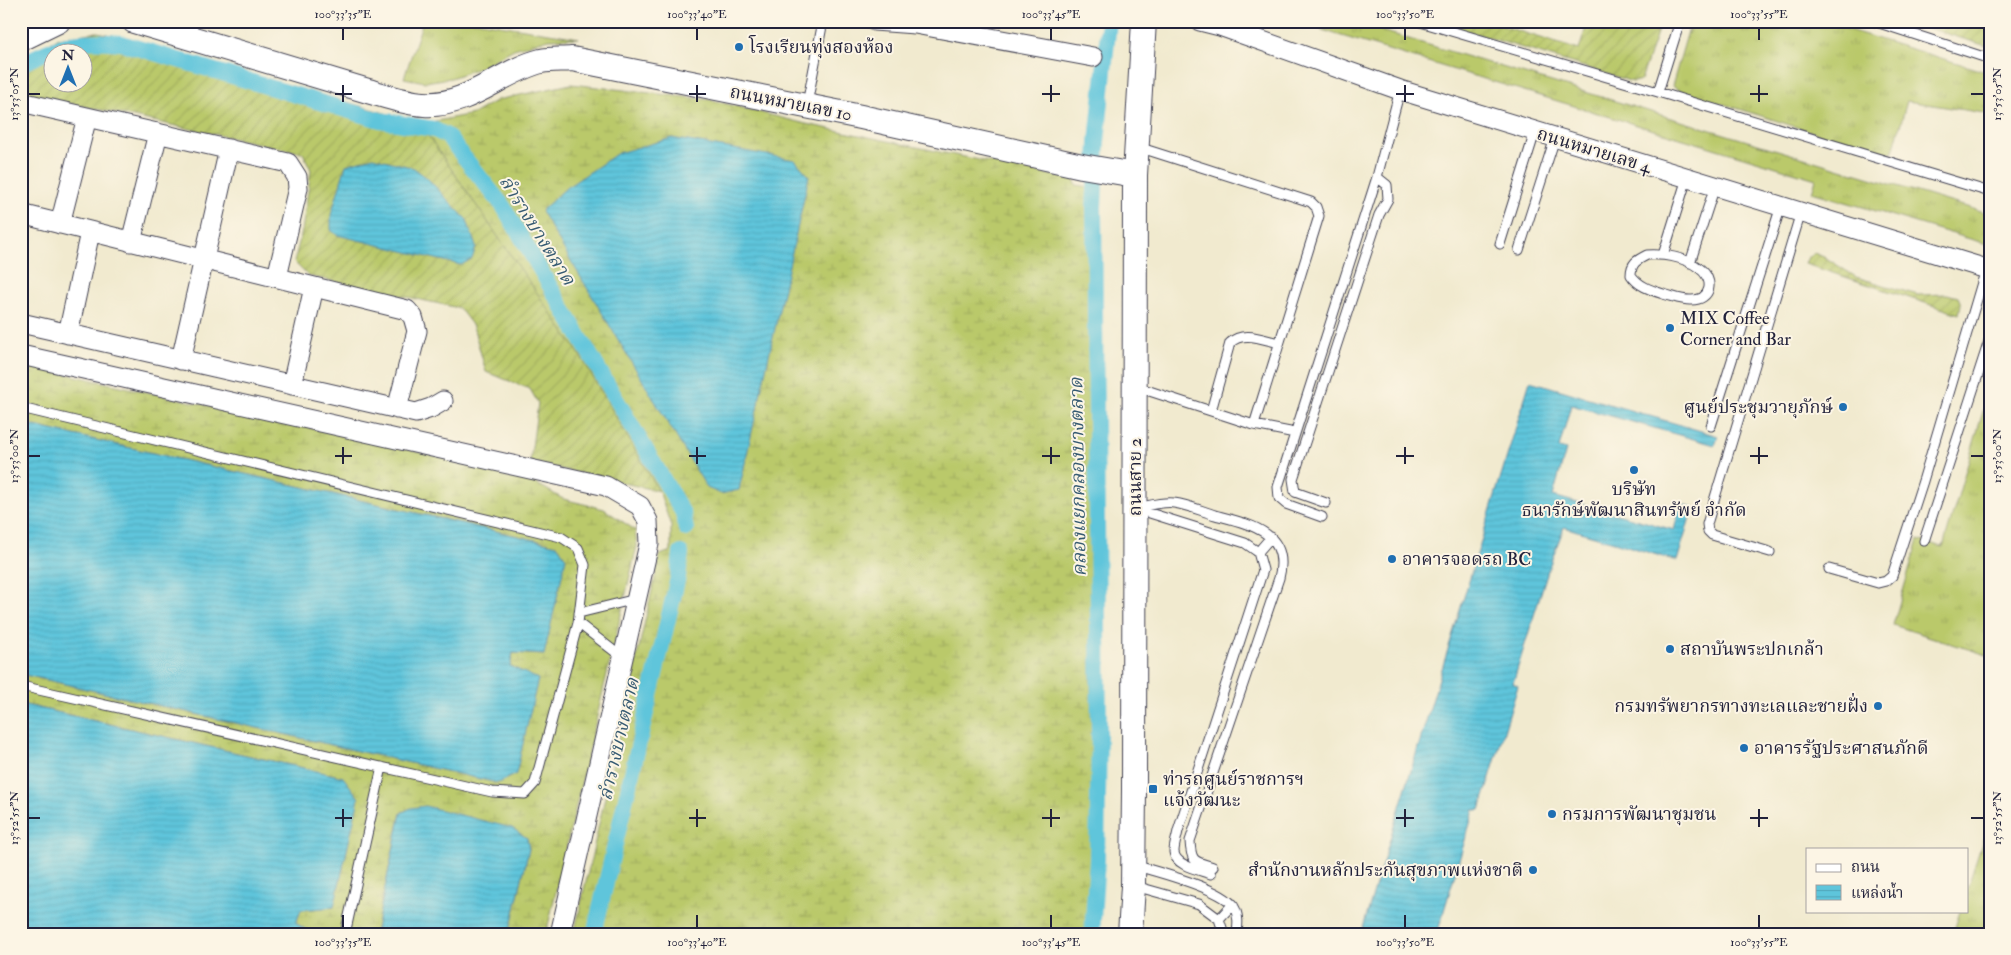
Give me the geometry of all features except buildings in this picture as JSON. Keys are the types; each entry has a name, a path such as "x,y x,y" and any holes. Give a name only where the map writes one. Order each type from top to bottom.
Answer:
{"street":[{"path":"21,39 58,21"},
{"name":"ถนนหมายเลข 10","path":"134,21 403,101 425,104 464,97 515,71 542,61 572,59 861,116 1091,168 1135,175"},
{"path":"874,21 915,23 1093,57"},
{"name":"ถนนสาย 2","path":"1130,934 1133,875 1135,175 1144,21"},
{"name":"ถนนหมายเลข 4","path":"1200,21 1220,26 1400,90 1988,270"},
{"path":"21,102 284,162 291,166 297,177 298,188 277,278"},
{"path":"60,224 87,117"},
{"path":"131,242 158,133"},
{"path":"181,360 229,149"},
{"path":"21,214 404,308 412,314 416,324 416,333 397,409"},
{"path":"68,334 90,232"},
{"path":"292,385 314,287"},
{"path":"21,323 416,413 431,408 443,401"},
{"path":"21,355 606,486 640,506 648,521 649,544 560,934"}],"lane":[{"path":"806,106 823,21"},
{"path":"1416,21 1990,192"},
{"path":"1658,92 1680,21"},
{"path":"1873,21 1990,59"},
{"path":"1322,517 1286,504 1279,498 1278,487 1377,177 1400,90"},
{"path":"1500,244 1536,132"},
{"path":"1519,250 1555,138"},
{"path":"1136,146 1311,202 1316,207 1319,216 1254,425"},
{"path":"1326,502 1295,492 1293,478 1378,215 1388,200 1387,185 1377,177"},
{"path":"1663,255 1687,178"},
{"path":"1690,263 1715,186"},
{"path":"1711,426 1781,206"},
{"path":"1770,552 1712,535 1708,531 1707,524 1802,212"},
{"path":"1647,255 1663,255 1690,263 1698,267 1709,279 1710,286 1708,293 1704,297 1682,299 1651,290 1633,278 1631,269 1637,260 1647,255"},
{"path":"1829,569 1878,582 1886,581 1892,576 1988,270"},
{"path":"1211,412 1230,343 1235,338 1243,336 1279,343"},
{"path":"1924,541 1990,338"},
{"path":"1135,386 1254,425 1295,433"},
{"path":"21,408 561,538 578,548 585,565 578,623 535,783 525,794 492,792 21,686"},
{"path":"1173,502 1256,526 1271,537 1281,554 1283,565 1279,578 1190,841 1191,856 1195,861 1212,870 1190,867 1178,860 1174,853 1176,838 1263,570 1258,552 1245,543 1135,508 1173,502"},
{"path":"1258,552 1271,537"},
{"path":"579,613 636,599"},
{"path":"578,623 623,658"},
{"path":"345,934 382,767"},
{"path":"1133,875 1205,887 1232,904 1236,909 1238,921 1236,934"},
{"path":"1133,875 1199,904 1219,919 1224,934"},
{"path":"1219,919 1232,904"}],"green space":[{"path":"423,21 475,21 579,38 549,39 514,49 479,68 451,78 425,82 404,78"},
{"path":"1292,21 1349,21 1990,214 1990,232 1987,244 1812,192 1816,179"},
{"path":"1435,21 1487,21 1579,50 1588,21 1661,21 1641,80 1633,82"},
{"path":"1691,21 1820,21 1990,73 1990,114 1907,101 1893,151 1885,155 1679,90 1672,86"},
{"path":"1905,21 1990,21 1990,47"},
{"path":"97,32 117,36 418,121 580,355 659,491 530,462 538,403 530,389 486,372 473,326 459,308 308,276 294,262 302,231 311,170 303,153 21,93 21,59 42,47 42,92 92,92 92,42 51,42 58,38"},
{"path":"571,84 711,100 806,124 1075,180 1076,185 1088,187 1092,814 1086,934 574,934 660,555 671,551 671,526 659,491 418,122 431,122 473,114 497,100"},
{"path":"1814,253 1826,258 1856,277 1918,295 1947,294 1958,297 1961,304 1959,314 1805,264 1808,257"},
{"path":"21,364 522,475 563,499 604,509 635,530 637,546 546,934 509,934 529,849 527,838 401,813 375,934 312,934 296,923 301,910 334,907 343,777 21,704 21,674 498,783 538,680 510,666 513,653 544,655 557,545 21,423"},
{"path":"1990,388 1990,656 1893,625 1918,540 1943,547"},
{"path":"1988,825 1990,826 1990,929 1981,934 1953,934 1960,912 1968,912 1968,886"}],"water":[{"path":"672,138 795,160 809,176 739,490 721,494 707,488 541,211 566,188 618,153"},
{"path":"373,157 414,168 427,178 467,220 476,247 472,259 461,265 337,235 331,230 331,215 346,165"},
{"path":"1530,381 1718,436 1715,445 1571,405 1559,448 1566,450 1553,496 1674,530 1681,504 1693,507 1677,561 1564,527 1549,567 1513,683 1518,686 1480,810 1474,810 1437,934 1361,934"},
{"path":"21,423 557,545 566,558 544,655 513,653 510,666 538,679 516,774 498,783 21,674"},
{"path":"21,704 343,777 359,798 334,907 301,910 296,923 312,934 21,934"},
{"path":"425,806 512,828 527,838 529,849 509,934 375,934 401,813 411,808"}],"waterway":[{"name":"คลองแยกคลองบางตลาด","path":"1092,934 1097,859 1099,730 1094,207 1097,142 1109,21"},
{"name":"ลำรางบางตลาด","path":"21,64 69,44 92,41 121,43 380,120 433,129 447,136 503,206 683,513 686,529"},
{"name":"ลำรางบางตลาด","path":"594,934 678,577 681,553"}],"place":[{"name":"โรงเรียนทุ่งสองห้อง","path":"739,47"},
{"name":"MIX Coffee Corner and Bar","path":"1670,328"},
{"name":"ศูนย์ประชุมวายุภักษ์","path":"1843,407"},
{"name":"บริษัท ธนารักษ์พัฒนาสินทรัพย์ จำกัด","path":"1634,470"},
{"name":"อาคารจอดรถ BC","path":"1392,559"},
{"name":"สถาบันพระปกเกล้า","path":"1670,649"},
{"name":"กรมทรัพยากรทางทะเลและชายฝั่ง","path":"1878,706"},
{"name":"อาคารรัฐประศาสนภักดี","path":"1744,748"},
{"name":"ท่ารถศูนย์ราชการฯ แจ้งวัฒนะ","path":"1153,789"},
{"name":"กรมการพัฒนาชุมชน","path":"1552,814"},
{"name":"สำนักงานหลักประกันสุขภาพแห่งชาติ","path":"1533,870"}]}
